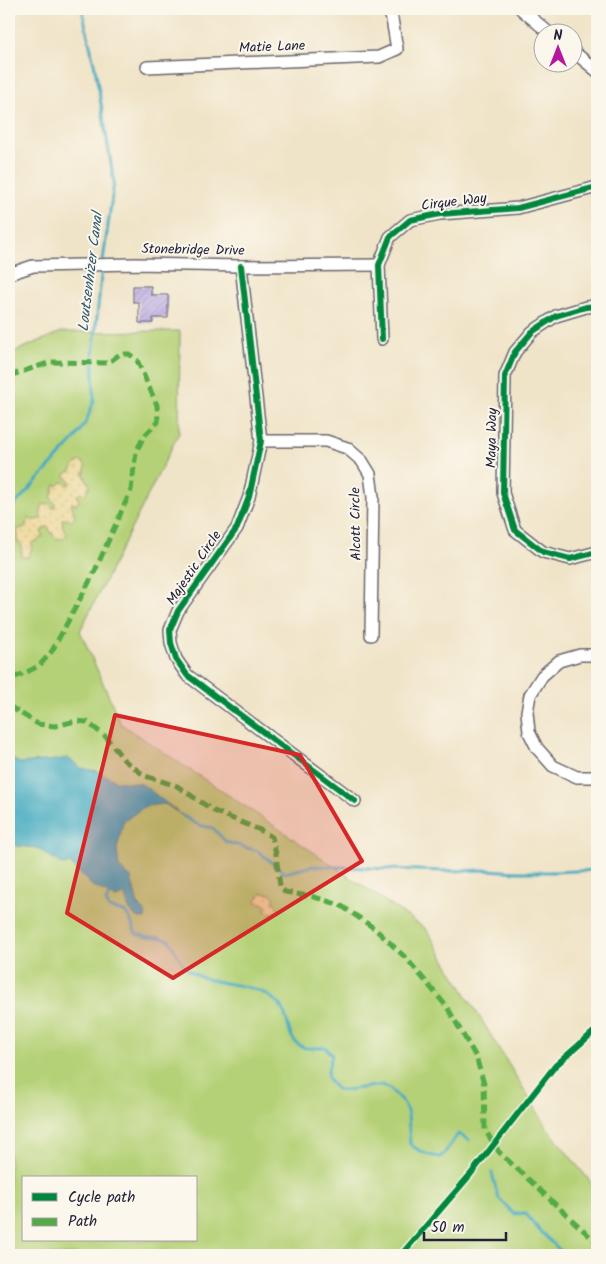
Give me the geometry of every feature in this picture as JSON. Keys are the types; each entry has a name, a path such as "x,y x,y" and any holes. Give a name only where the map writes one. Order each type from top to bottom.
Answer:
{"street":[{"name":"Matie Lane","path":"148,67 379,57 397,49 388,9"},
{"path":"521,9 536,22"},
{"path":"584,60 597,71"},
{"name":"Cirque Way","path":"382,339 379,265 390,237 410,220 440,214 518,208 597,187"},
{"name":"Stonebridge Drive","path":"9,274 33,266 135,264 241,266 379,265"},
{"name":"Majestic Circle","path":"241,266 261,441 249,497 237,528 178,611 170,630 171,643 176,659 187,675 355,801"},
{"name":"Maya Way","path":"597,306 586,307 556,316 532,332 515,352 505,376 503,493 514,530 543,552 570,559 597,552"},
{"name":"Alcott Circle","path":"261,441 326,441 347,448 362,461 370,474 373,497 371,635"},
{"path":"597,655 580,655 559,661 542,676 530,695 527,712 529,732 537,748 553,766 577,776 597,777"}],"highlighted area":[{"path":"115,715 300,755 362,861 173,978 67,913"}],"green space":[{"path":"180,331 179,433 80,631 121,724 426,929 548,1129 597,1190 597,1255 9,1255 9,354 61,332"}],"sand":[{"path":"81,461 86,466 84,475 90,486 86,494 77,495 79,501 77,504 71,504 75,515 74,518 69,520 62,519 62,526 67,535 61,539 55,538 49,528 46,527 41,531 43,537 32,543 28,557 22,557 22,546 17,542 17,530 25,527 28,519 42,519 40,514 43,504 46,505 49,502 52,508 55,507 55,503 51,498 55,485 59,485 63,481 68,485 70,484 65,474"},
{"path":"262,893 271,894 274,897 274,903 279,908 273,914 265,911 266,905 257,902 256,899"}],"water":[{"path":"9,756 19,763 68,758 81,768 97,771 116,781 142,784 183,816 165,804 145,806 123,822 117,849 119,867 131,878 138,905 146,913 145,919 136,916 130,911 125,895 116,898 91,885 71,864 62,865 37,848 9,845"}],"building":[{"path":"133,286 151,286 151,295 168,295 168,318 153,318 153,323 139,323 139,302 133,302"}],"waterway":[{"name":"Loutsenhizer Canal","path":"82,9 95,68 114,182 103,261"},
{"name":"Loutsenhizer Canal","path":"9,511 74,440 86,422 94,401 93,356 102,267"},
{"path":"183,816 198,825 213,828 226,842 258,851 285,873 313,866 444,871 553,872 597,870"},
{"path":"110,892 106,902 109,908 125,912 136,934 169,940 182,963 196,975 254,989 264,993 278,1003 284,1013 291,1036 299,1045 306,1048 325,1047 332,1055 328,1078 338,1090 383,1085 390,1089 403,1102 408,1114 410,1144 417,1149 440,1157 458,1134 469,1140"},
{"path":"492,1173 498,1197 514,1214 525,1213 540,1231 565,1255"}],"marked path":[{"path":"9,376 51,362 108,363 120,354 129,354 137,360 157,405 158,422 144,436 136,452 131,490 94,573 52,651 39,666 9,678"},
{"path":"9,706 38,724 55,726 76,721 87,722 106,737 124,760 145,776 177,786 214,811 272,837 280,886 285,892 314,897 340,905 374,928 407,959 447,1007 476,1057 484,1084 485,1130 499,1152 597,1243"}],"cycle path":[{"path":"382,339 379,265 390,237 410,220 440,214 518,208 597,187"},
{"path":"241,266 261,441 249,497 237,528 178,611 170,630 171,643 176,659 187,675 355,801"},
{"path":"597,306 586,307 556,316 532,332 515,352 505,376 503,493 515,530 543,552 570,559 597,552"},
{"path":"401,1255 470,1175 555,1066 597,1029"}]}
